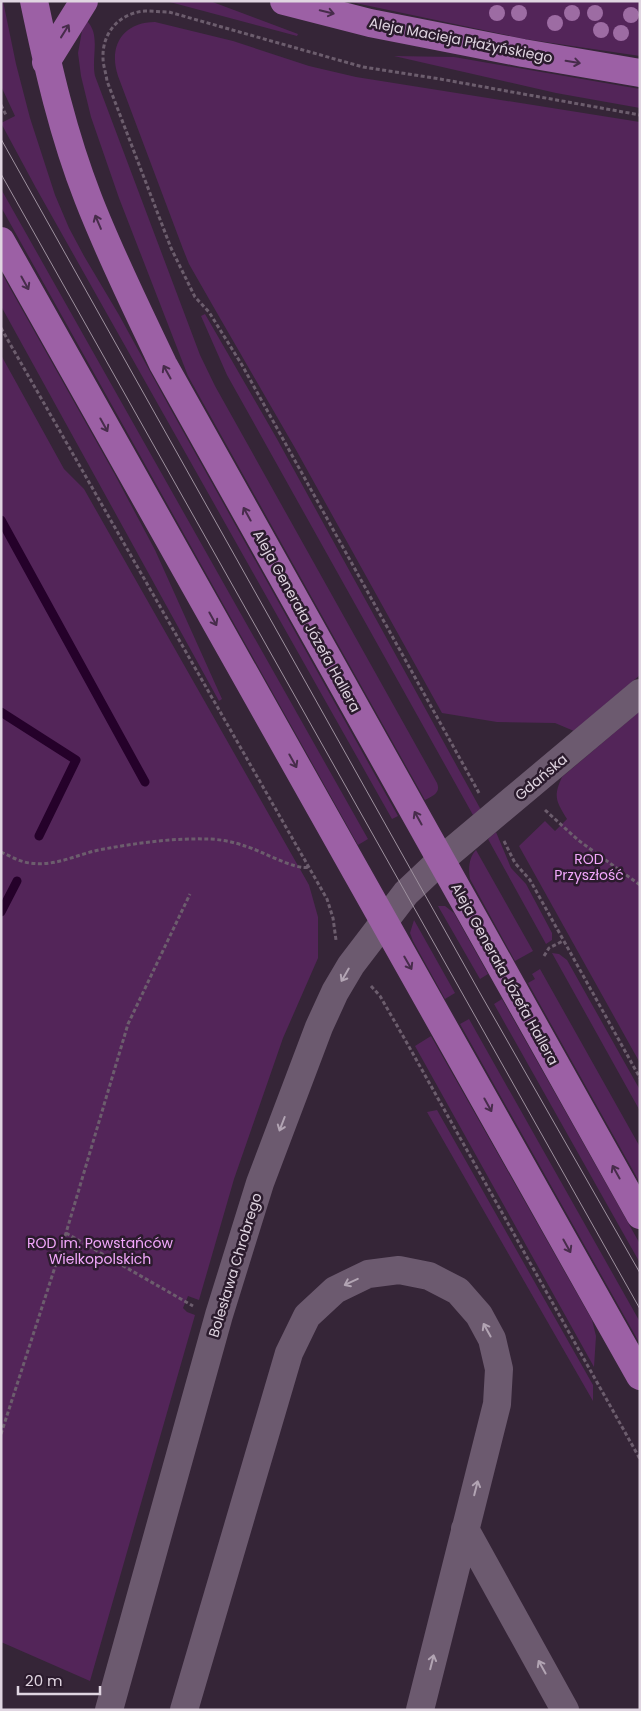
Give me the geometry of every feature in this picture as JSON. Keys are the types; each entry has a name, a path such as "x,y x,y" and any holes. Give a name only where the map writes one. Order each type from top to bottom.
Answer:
{"main road":[{"name":"Aleja Generała Józefa Hallera","path":"34,1 46,62 67,138 88,199 117,267 163,364 640,1215"},
{"path":"46,62 84,1"},
{"name":"Aleja Macieja Płażyńskiego","path":"284,1 370,23 523,53 640,73"},
{"path":"1,241 640,1376"}],"street":[{"name":"Gdańska","path":"442,860 640,693"},
{"name":"Bolesława Chrobrego","path":"109,1710 217,1325 260,1184 318,1027 334,992 351,965 406,893 442,860"},
{"path":"184,1710 289,1353 307,1316 335,1290 368,1274 399,1270 429,1276 458,1291 479,1315 492,1339 499,1369 497,1404 420,1710"},
{"path":"465,1529 566,1710"}],"path":[{"path":"640,115 450,80 363,67 169,12 144,11 121,19 114,23 104,43 103,58 107,81 171,248 194,297 210,312 242,365 492,817 515,863 530,880 640,1078"},
{"path":"1,105 6,115"},
{"path":"1,328 327,898 333,918 335,938"},
{"path":"561,825 578,840 640,885"},
{"path":"1,852 29,863 63,862 102,849 158,841 208,839 244,845 296,867 303,869 309,867"},
{"path":"1,1434 66,1233 128,1024 190,894"},
{"path":"544,956 549,948 563,941"},
{"path":"351,965 380,996 640,1459"},
{"path":"66,1233 186,1302"}],"green space":[{"path":"1,1 3,1 30,118 55,195 69,228 398,816 392,819 1,123 15,116 1,86"},
{"path":"166,1 210,1 298,34 297,36"},
{"path":"346,1 640,1 640,56 525,39"},
{"path":"87,21 94,33 95,76 200,355 215,386 437,783 437,792 425,800 188,376 119,198 91,117 81,76 78,53 82,31"},
{"path":"155,22 233,41 309,66 356,77 640,122 640,675 574,731 555,723 497,722 442,713 295,448 189,264 115,65 117,46 127,31 134,26"},
{"path":"394,56 454,57 640,89 640,108 556,93"},
{"path":"1,189 368,839 358,845 1,207"},
{"path":"1,272 155,550 222,699 219,701 1,306"},
{"path":"205,314 277,439 481,810 473,815 227,375 201,316"},
{"name":"ROD im. Powstańców Wielkopolskich","path":"1,355 64,469 84,489 309,885 318,917 318,958 283,1038 234,1179 199,1300 188,1296 183,1308 195,1315 90,1681 1,1642"},
{"name":"ROD Przyszłość","path":"640,711 640,1063 519,846 545,821 555,831 567,819 557,799 557,789 562,777"},
{"path":"496,832 511,868 526,884 552,933 552,940 546,944 488,839"},
{"path":"476,850 533,951 515,961 470,879 470,863"},
{"path":"438,906 445,906 454,913 488,974 480,979"},
{"path":"414,920 455,993 445,999 413,941 410,933"},
{"path":"552,953 559,954 567,960 640,1090 640,1111"},
{"path":"540,969 640,1147 640,1183 528,983 535,979 532,974"},
{"path":"502,999 640,1244 640,1263 494,1004"},
{"path":"469,1019 640,1322 640,1344 460,1024"},
{"path":"431,1036 592,1320 596,1336 594,1367 415,1046"},
{"path":"437,1110 593,1385 593,1401 427,1112"}],"waterway":[{"path":"1,520 145,782"},
{"path":"1,712 76,760 39,836"},
{"path":"1,912 17,881"}],"tram line":[{"path":"1,139 480,993 640,1273"},
{"path":"1,174 640,1309"}]}
